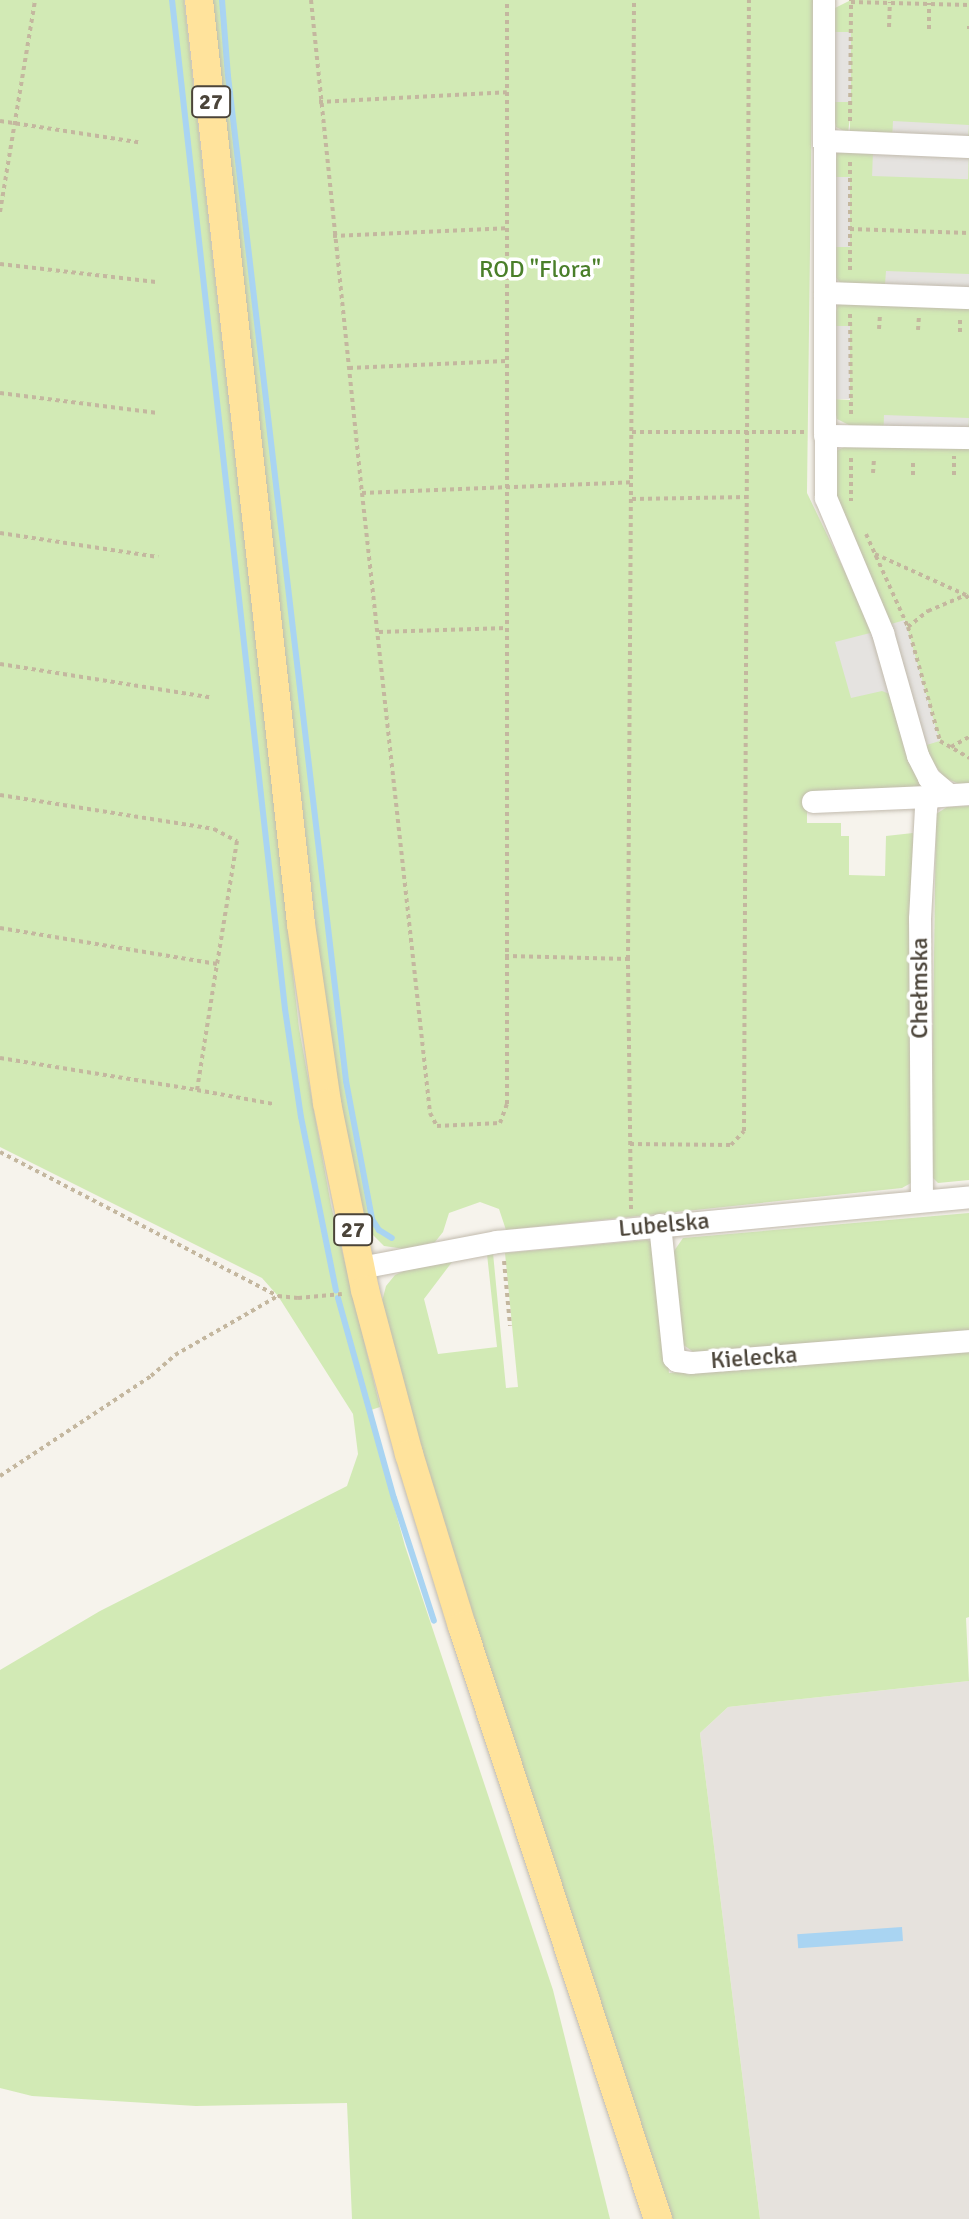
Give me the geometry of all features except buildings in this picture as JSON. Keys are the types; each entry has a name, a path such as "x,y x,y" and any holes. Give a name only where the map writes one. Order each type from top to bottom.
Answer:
{"main road":[{"name":"27","path":"199,0 301,924 327,1103 363,1279 409,1454 462,1626 658,2219"}],"street":[{"path":"824,0 826,498 833,521 883,633 918,756 929,778 949,795"},
{"path":"826,141 969,147"},
{"path":"825,293 969,298"},
{"path":"825,434 962,444"},
{"path":"813,802 949,795"},
{"name":"Chełmska","path":"922,1201 920,919 949,795"},
{"name":"Lubelska","path":"363,1279 497,1242 969,1197"},
{"name":"Kielecka","path":"660,1225 674,1358 677,1361 691,1363 969,1341"}],"path":[{"path":"0,212 35,0"},
{"path":"311,0 333,236 430,1113 437,1126 500,1123 507,1104 507,0"},
{"path":"632,1228 628,959 634,0"},
{"path":"630,1144 731,1145 744,1131 749,0"},
{"path":"857,513 850,500 851,1 969,5"},
{"path":"889,27 890,2"},
{"path":"929,3 929,29"},
{"path":"319,102 507,92"},
{"path":"0,121 138,142"},
{"path":"333,236 506,228"},
{"path":"850,229 969,233"},
{"path":"0,264 156,282"},
{"path":"349,368 506,361"},
{"path":"0,393 158,413"},
{"path":"632,432 825,434"},
{"path":"954,475 962,444"},
{"path":"873,473 874,447"},
{"path":"913,448 913,475"},
{"path":"362,493 632,482"},
{"path":"632,499 748,497"},
{"path":"863,527 908,627 940,741 969,758"},
{"path":"0,533 158,557"},
{"path":"875,554 967,597"},
{"path":"908,627 928,611 967,597"},
{"path":"379,632 507,628"},
{"path":"0,664 209,697"},
{"path":"951,747 969,737"},
{"path":"0,795 214,829 237,841 197,1090"},
{"path":"0,928 217,964"},
{"path":"505,956 628,959"},
{"path":"0,1058 273,1104"},
{"path":"0,1152 278,1296 298,1298 363,1279"},
{"path":"0,1476 151,1376 175,1355 278,1296"}],"shaded area":[{"path":"832,32 851,32 851,102 832,102"},
{"path":"893,121 969,125 968,145 892,141"},
{"path":"873,150 969,153 968,179 872,176"},
{"path":"833,177 850,177 850,247 833,247"},
{"path":"886,271 969,274 969,297 868,286 885,284"},
{"path":"833,326 850,326 850,399 833,399"},
{"path":"884,415 969,418 968,438 883,435"},
{"path":"905,620 940,741 921,747 886,626"},
{"path":"874,632 892,695 882,691 851,698 835,642"},
{"path":"969,1681 969,2219 760,2219 700,1733 728,1707"}],"green space":[{"path":"0,0 184,0 299,1028 331,1205 380,1407 368,1411 405,1546 553,1990 610,2219 352,2219 347,2103 196,2106 32,2096 0,2088 0,1670 100,1611 347,1486 358,1454 353,1414 278,1296 262,1278 0,1147"},
{"name":"ROD \"Flora\"","path":"212,0 813,0 807,493 874,632 926,793 807,800 807,823 841,823 841,836 849,836 849,875 885,876 886,836 913,833 911,1183 902,1188 506,1230 499,1209 480,1202 449,1213 443,1232 435,1242 405,1249 384,1246 367,1229 340,1098 322,985"},
{"path":"851,0 969,0 969,788 945,778 920,747 940,740 832,501 834,452 846,446 851,426 837,419 832,399 850,400 850,326 833,326 842,285 834,275 832,247 850,247 849,177 833,177 837,153 850,148 850,117 848,133 836,127 831,102 850,101 851,32 832,32 832,17 835,8"},
{"path":"969,806 969,1180 938,1183 931,1176 936,814 947,807"},
{"path":"969,1213 969,1332 695,1353 682,1344 672,1254 683,1238"},
{"path":"647,1240 657,1243 669,1373 969,1350 969,1617 966,1618 969,1681 728,1707 700,1733 760,2219 670,2219 420,1457 380,1309 386,1286 395,1275 406,1270 452,1262 424,1299 438,1354 497,1347 487,1254 493,1253 506,1388 518,1387 505,1253"}],"water":[{"path":"902,1927 903,1941 798,1948 797,1934"}],"waterway":[{"path":"172,0 285,1009 301,1117 336,1290"},
{"path":"222,0 228,76 346,1081 372,1219 379,1230 392,1238"},
{"path":"338,1298 394,1498 434,1621"}]}
